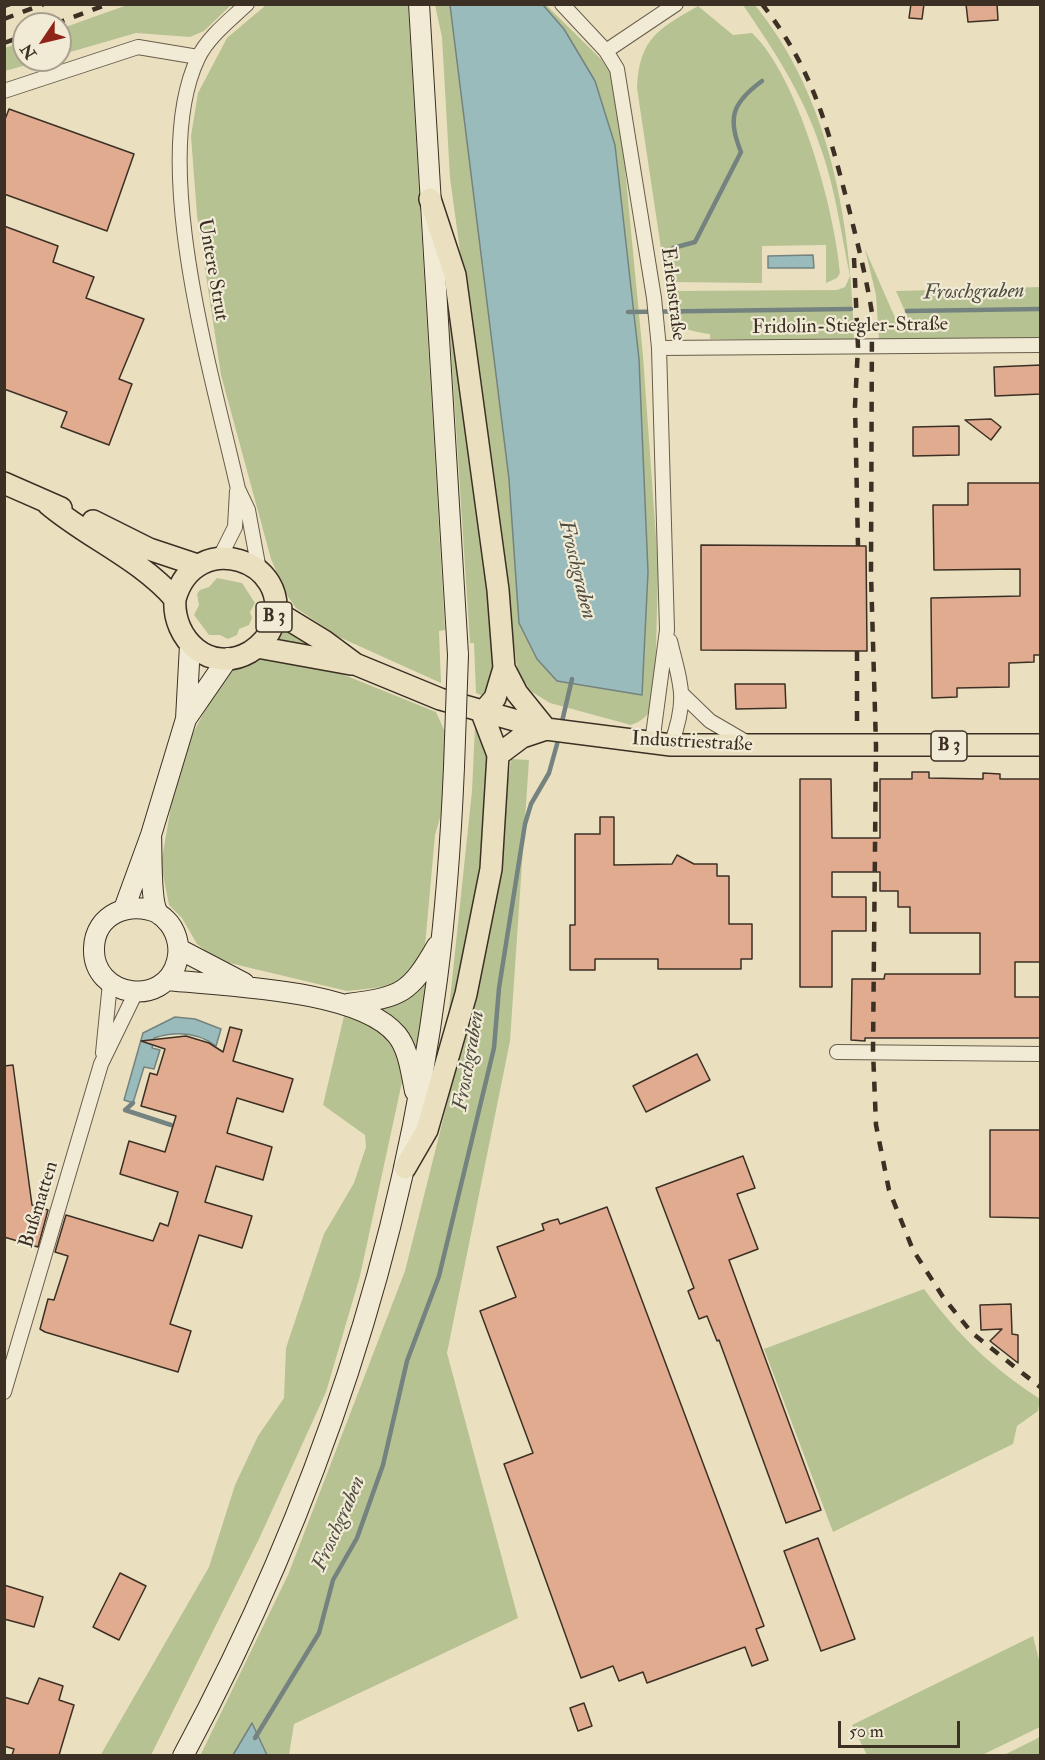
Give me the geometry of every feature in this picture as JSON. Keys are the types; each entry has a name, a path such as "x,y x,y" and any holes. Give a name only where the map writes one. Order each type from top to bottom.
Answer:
{"main road":[{"path":"183,1755 261,1599 302,1502 342,1395 380,1269 405,1168 442,937 454,767 458,654 419,4"},
{"path":"405,1168 427,1130 466,994 490,869 498,755 483,713 495,698 504,668 498,590 455,275 430,199"},
{"path":"4,483 48,504 71,510 167,556 197,566"},
{"path":"48,504 66,519 127,557 175,599"},
{"path":"186,719 228,658 208,656 190,645 177,624 175,599 183,580 197,566 220,557 234,558 259,570"},
{"name":"B 3","path":"228,658 239,657 258,646 272,627 275,611 272,591 259,570"},
{"name":"B 3","path":"275,611 324,641 355,664"},
{"path":"124,909 151,836 186,719 190,645"},
{"name":"B 3","path":"258,646 355,664"},
{"name":"Industriestraße","path":"355,664 483,713 546,729 573,733 661,743 756,747 1041,745"},
{"path":"498,755 522,737 546,729 517,693 504,668"},
{"path":"151,836 152,882 158,913"},
{"path":"141,907 158,913 175,932 179,949 177,963 166,980 149,990 136,992 110,983 95,962 95,938 107,918 124,909 141,907"},
{"path":"348,1004 385,999 408,987 426,966 442,937"},
{"path":"179,949 255,988"},
{"path":"166,980 255,988 348,1004 381,1020 398,1036 405,1048 417,1100"}],"street":[{"name":"Untere Strut","path":"220,557 235,527 237,489 194,289 180,195 178,150 182,106 198,57 221,29 247,4"},
{"path":"562,4 606,51 676,4"},
{"path":"4,91 138,47 198,57"},
{"name":"Erlenstraße","path":"606,51 617,69 622,86 658,330 667,630 661,743"},
{"name":"Fridolin-Stiegler-Straße","path":"659,348 1041,345"},
{"name":"Untere Strut","path":"237,489 248,510 259,570"},
{"name":"Erlenstraße","path":"661,743 681,717 683,695 667,630"},
{"path":"683,695 710,721 756,747"},
{"name":"Bußmatten","path":"101,1064 110,983"},
{"name":"Bußmatten","path":"4,1392 101,1064 136,992"},
{"path":"837,1052 1041,1054"}],"green space":[{"path":"130,4 231,4 204,31 190,37 136,33 72,52 72,25"},
{"path":"266,5 408,5 445,630 439,631 441,683 339,637 296,608 286,594 271,559 221,375 197,215 191,136 198,93 227,38"},
{"path":"435,5 546,5 601,59 612,75 622,137 643,356 658,566 655,694 648,714 631,725 550,703 532,692 518,674 450,178 442,37"},
{"path":"743,5 755,5 781,42 802,81 819,121 832,164 841,207 848,252 852,296 854,340 710,339 710,334 683,327 671,311 667,291 837,290 845,287 850,276 830,178 813,127 786,72"},
{"path":"698,6 733,35 752,33 769,53 784,80 799,111 822,181 837,246 840,273 837,278 826,283 826,245 762,246 762,283 666,282 637,88 642,58 653,37"},
{"path":"12,45 12,69 5,71 5,48"},
{"path":"865,249 900,329 911,325 896,291 1040,287 1040,338 879,340 876,295"},
{"path":"446,273 500,665 490,691 483,696 476,693 474,643 470,643"},
{"path":"217,578 242,583 255,603 250,612 252,618 249,625 239,629 237,635 228,639 220,635 209,635 194,615 199,605 197,594 200,590 209,587"},
{"path":"282,627 319,648 275,641"},
{"path":"265,657 337,672 436,712 445,732 446,797 435,835 425,946 413,971 393,986 347,991 217,960 197,944 182,918 169,905 161,864 173,795 192,735 228,673"},
{"path":"475,726 487,729 494,751 476,916 444,1056 472,791"},
{"path":"511,759 529,760 510,1041 447,1353 518,1618 294,1724 289,1755 200,1756 288,1575 405,1271 484,957"},
{"path":"426,978 418,1059 401,1025 389,1014 370,1006 388,1005 402,1000"},
{"path":"344,1016 369,1025 385,1038 396,1056 402,1082 360,1276 326,1392 259,1539 151,1755 100,1756 209,1567 235,1485 258,1436 284,1398 286,1348 324,1234 354,1183 366,1147 365,1135 323,1105"},
{"path":"924,1289 950,1322 977,1350 1006,1375 1040,1399 1038,1411 1017,1426 1013,1444 833,1532 764,1349"},
{"path":"1033,1636 1040,1664 1040,1727 982,1755 867,1755 852,1725"},
{"path":"1040,1737 1040,1755 1004,1755"}],"water":[{"path":"450,5 543,5 564,29 595,81 615,145 639,359 648,572 642,695 557,681 537,659 519,623 509,479"},
{"path":"813,255 814,268 768,268 768,256"},
{"path":"175,1017 195,1019 221,1029 216,1046 194,1035 170,1034 154,1038 152,1048 160,1050 154,1069 144,1067 133,1103 124,1100 143,1033"},
{"path":"252,1723 267,1755 233,1755"}],"building":[{"path":"911,4 924,4 922,19 909,18"},
{"path":"966,4 997,4 998,20 968,22"},
{"path":"9,109 134,154 107,231 4,194 4,122"},
{"path":"4,226 58,246 53,262 94,277 86,298 144,319 119,379 132,384 109,445 61,427 67,412 4,389"},
{"path":"1041,365 1041,394 995,396 994,367"},
{"path":"991,419 1001,427 991,440 965,420"},
{"path":"959,426 959,455 913,456 913,427"},
{"path":"968,483 1041,483 1041,655 1034,655 1034,662 1009,663 1009,687 957,688 957,697 932,698 931,598 1020,596 1020,569 934,570 933,505 968,505"},
{"path":"701,545 866,546 867,651 701,650"},
{"path":"735,684 785,684 786,708 736,709"},
{"path":"912,772 929,772 929,778 983,779 983,773 1000,774 1000,779 1041,779 1041,962 1015,962 1015,997 1041,997 1041,1038 865,1038 865,1041 851,1040 852,979 884,979 885,974 980,974 980,933 910,933 910,907 898,907 898,891 880,891 880,872 832,872 832,897 866,897 866,931 832,931 832,987 800,987 800,779 831,779 832,838 880,838 880,779 912,779"},
{"path":"600,817 614,817 614,865 672,864 677,855 694,864 717,864 717,876 729,876 729,924 752,924 752,959 741,959 741,969 658,969 658,959 595,959 595,970 570,970 570,925 575,925 575,834 600,834"},
{"path":"230,1027 242,1030 233,1061 293,1079 283,1112 237,1098 227,1133 272,1147 263,1180 216,1166 205,1202 252,1216 242,1248 199,1235 170,1324 191,1331 178,1372 40,1329 48,1299 54,1300 68,1256 55,1252 66,1215 153,1241 160,1223 168,1226 178,1192 120,1174 129,1141 165,1152 176,1116 141,1106 150,1073 157,1075 165,1049 141,1041 186,1036 209,1043 223,1052"},
{"path":"697,1054 710,1080 646,1112 633,1086"},
{"path":"13,1065 32,1205 48,1210 38,1247 4,1237 4,1066"},
{"path":"990,1130 1041,1130 1041,1218 990,1217"},
{"path":"743,1156 755,1188 737,1194 758,1249 729,1260 821,1510 786,1523 719,1340 717,1341 707,1316 699,1319 688,1291 694,1288 656,1188"},
{"path":"607,1207 764,1626 756,1629 768,1660 752,1666 745,1647 647,1683 643,1672 619,1681 613,1666 581,1678 504,1464 533,1453 480,1311 516,1297 497,1247 544,1230 542,1224 550,1221 558,1219 560,1224"},
{"path":"1011,1304 1012,1334 1018,1335 1018,1363 990,1341 1002,1329 981,1330 980,1305"},
{"path":"818,1538 855,1639 821,1651 784,1551"},
{"path":"120,1573 146,1586 119,1640 93,1627"},
{"path":"4,1585 43,1597 34,1627 4,1619"},
{"path":"39,1678 63,1686 59,1700 74,1705 59,1755 12,1755 14,1749 4,1746 4,1697 28,1704"},
{"path":"584,1703 592,1726 578,1731 570,1708"}],"waterway":[{"path":"673,248 695,242 741,152 734,130 738,104 762,81"},
{"name":"Froschgraben","path":"628,312 851,309"},
{"name":"Froschgraben","path":"907,311 1040,309"},
{"name":"Froschgraben","path":"561,726 572,679"},
{"name":"Froschgraben","path":"255,1738 319,1633 333,1580 357,1538 383,1465 407,1361 439,1276 494,1048 499,988 525,824 531,804 549,773 559,737"},
{"path":"133,1103 125,1110 171,1125"}],"railway":[{"path":"4,6 10,4"},
{"path":"4,19 44,4"},
{"path":"72,18 108,4"},
{"path":"762,4 794,52 817,100 841,177 872,313 871,574 876,746 873,1051 876,1125 889,1190 913,1250 943,1297 972,1333 1040,1387"},
{"path":"4,43 12,40"},
{"path":"854,258 858,347 855,406 858,546"},
{"path":"857,651 857,726"}]}
